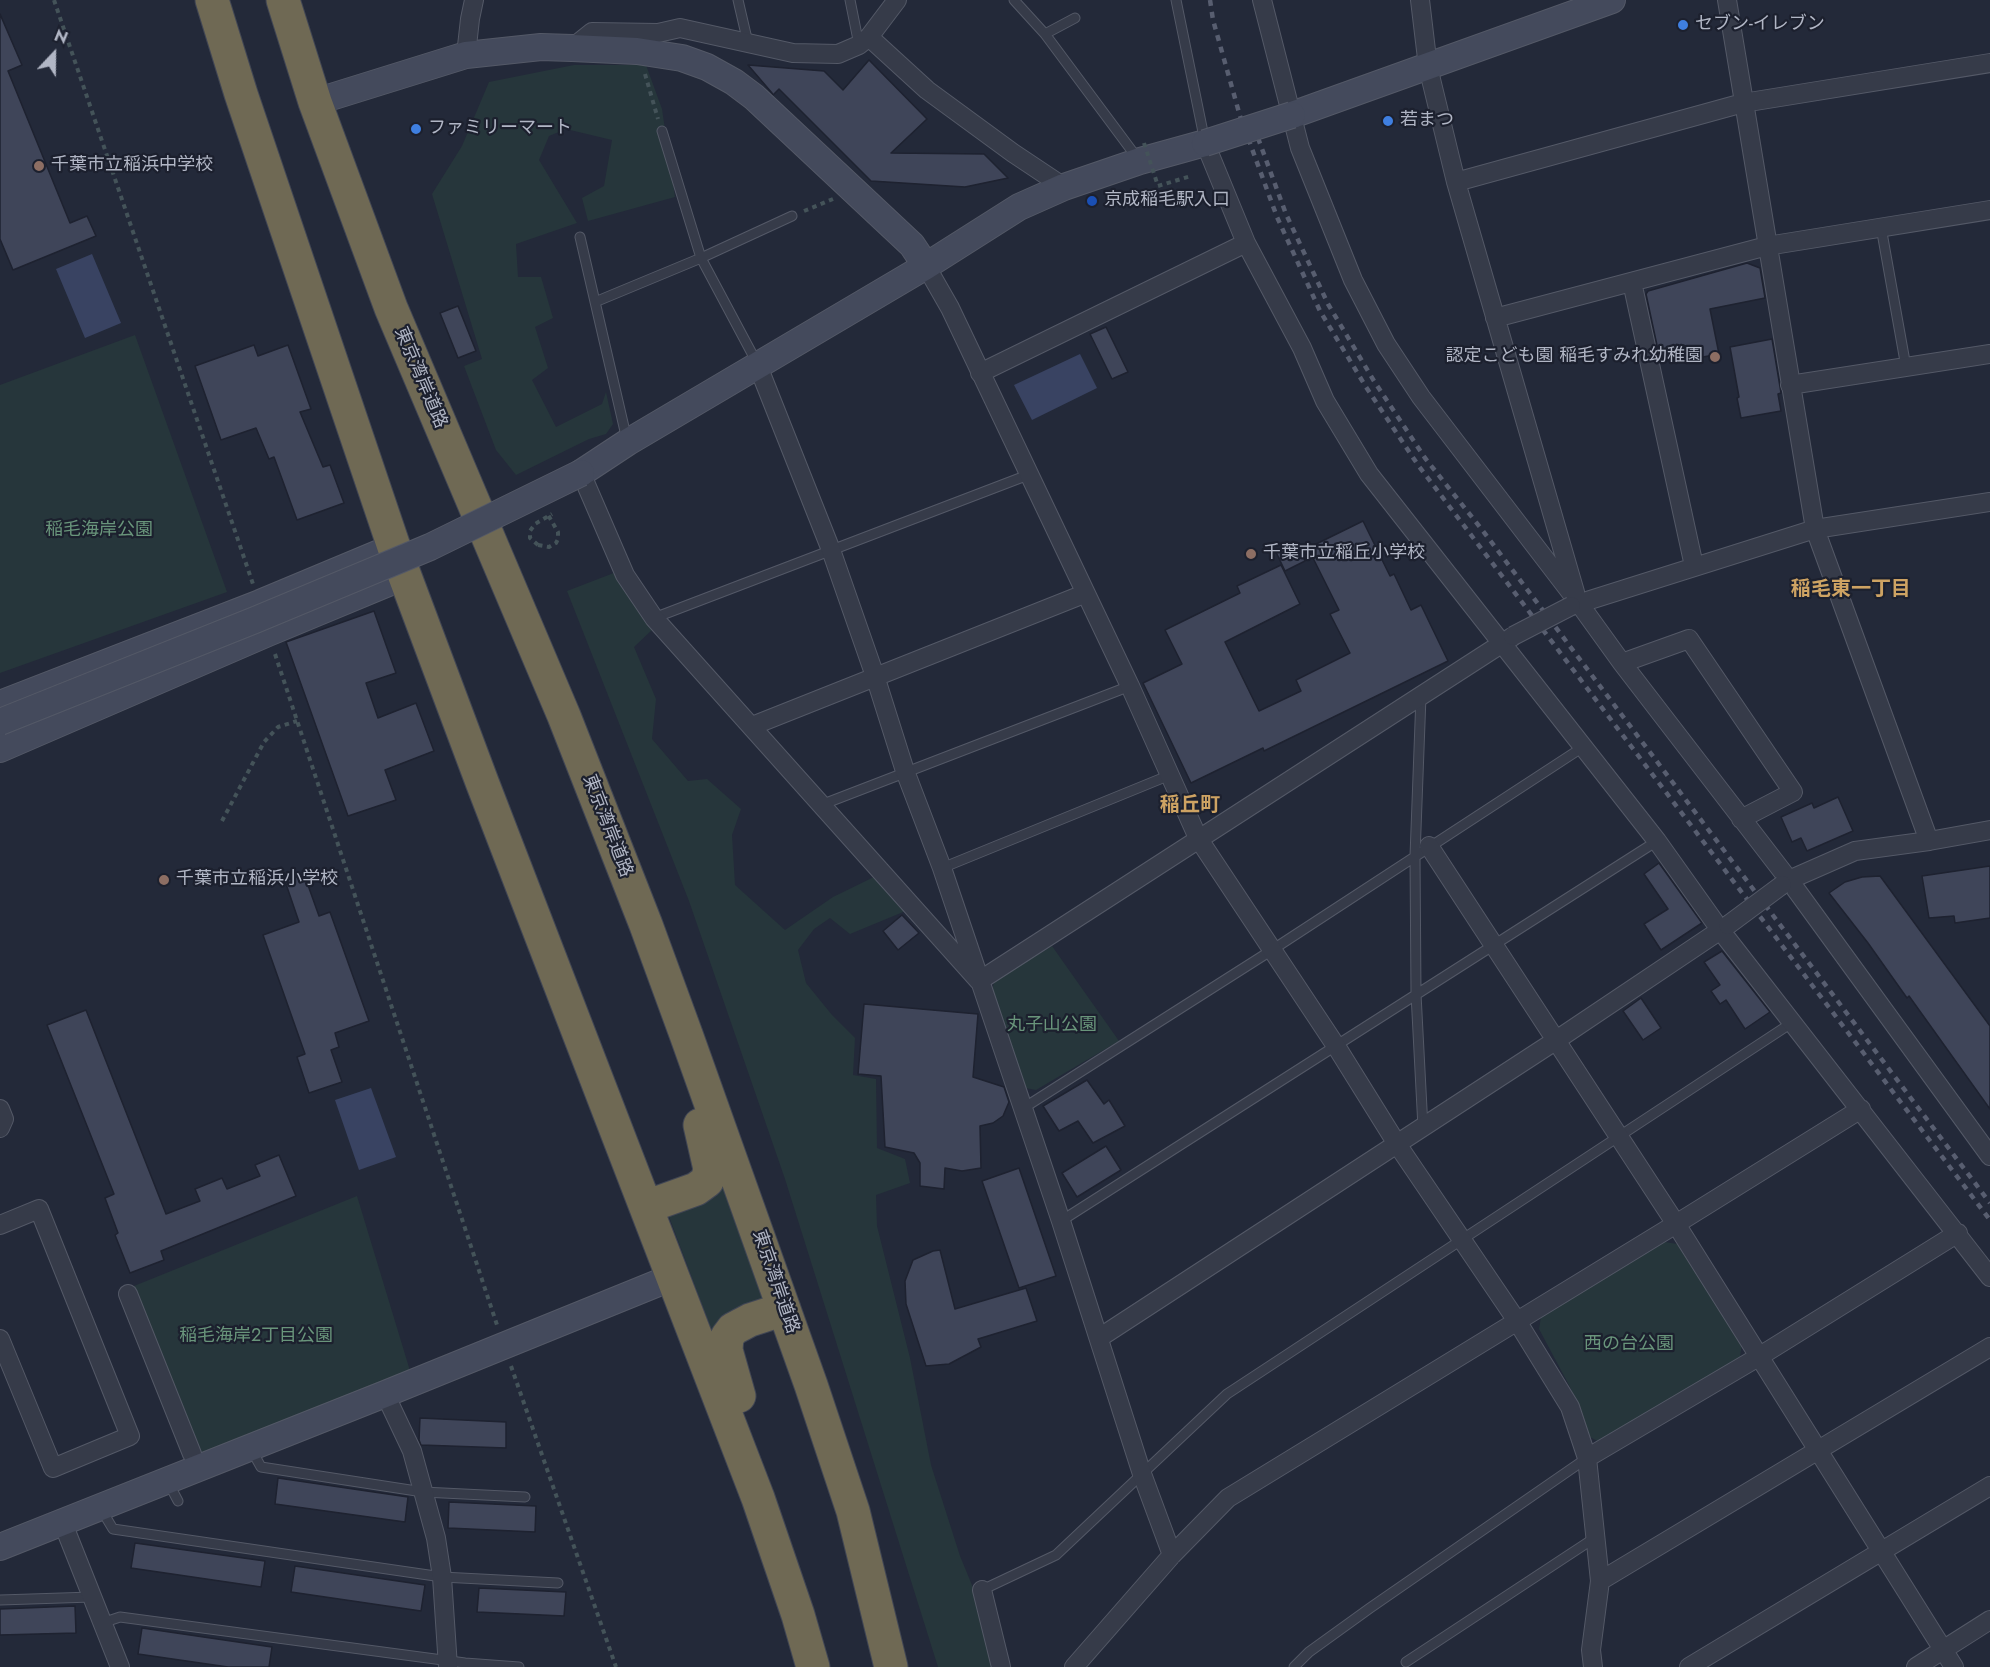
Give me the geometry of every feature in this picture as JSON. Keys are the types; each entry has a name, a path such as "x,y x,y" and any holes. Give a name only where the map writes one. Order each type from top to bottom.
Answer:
{"highway":[{"path":"212,0 400,561 482,782 758,1498 813,1667"},
{"name":"東京湾岸道路","path":"283,0 315,102 391,308 564,716 687,1037 853,1511 891,1667"},
{"path":"646,1208 702,1186 709,1175 709,1163 697,1112 687,1037"},
{"path":"758,1498 736,1382 726,1350 727,1337 733,1329 750,1320 784,1309"}],"street":[{"path":"465,55 474,0"},
{"path":"572,48 592,32 658,33 680,28 793,53 838,54 864,41 897,0"},
{"path":"1262,0 1300,148 1353,280 1386,344 1421,397 1575,604 1741,819 1990,1156"},
{"path":"1420,0 1428,66 1456,182 1575,604"},
{"path":"0,722 430,547 581,473 628,442 927,266 1019,207 1142,152 1205,143 1612,0"},
{"path":"1727,0 1815,529 1929,841"},
{"path":"864,41 1012,153 1064,187"},
{"path":"315,102 465,55 541,47 637,51 682,58 707,67 734,82 754,97 912,245 927,266 950,308 1084,594 1130,686 1198,838 1336,1046 1397,1144 1518,1321 1570,1407 1587,1458 1600,1581 1591,1650 1593,1667"},
{"path":"1456,182 1743,103 1990,63"},
{"path":"1205,143 1246,243 1302,348 1325,401 1369,474 1507,640 1583,747 1704,905 1725,928 1794,1022 1990,1277"},
{"path":"1496,318 1767,246 1990,210"},
{"path":"980,373 1246,243"},
{"path":"1632,282 1694,566"},
{"path":"1790,386 1990,354"},
{"path":"758,366 831,550 905,771 942,868 1142,1474 1172,1555"},
{"path":"581,473 625,575 654,618 979,981"},
{"path":"979,981 1507,640 1575,604 1815,529 1990,502"},
{"path":"0,704 260,603 400,561"},
{"path":"0,749 268,633 400,561"},
{"path":"752,726 1084,594"},
{"path":"1622,663 1689,639 1793,792 1741,819"},
{"path":"1099,1338 1555,1041 1725,928 1786,882 1856,851 1990,830"},
{"path":"1422,851 1493,945 1676,1224 1954,1667"},
{"path":"0,1109 4,1119 0,1128"},
{"path":"1074,1667 1172,1555 1228,1498 1861,1109"},
{"path":"0,1225 39,1209 130,1436 53,1468 0,1339"},
{"path":"1587,1458 1760,1356 1958,1233"},
{"path":"0,1547 62,1521 173,1490 250,1447 673,1277"},
{"path":"128,1294 192,1454"},
{"path":"1600,1581 1990,1347"},
{"path":"385,1394 412,1451 436,1538 442,1577 448,1664"},
{"path":"1689,1667 1990,1486"},
{"path":"62,1521 120,1667"},
{"path":"982,1590 1001,1667"},
{"path":"1916,1667 1990,1620"}],"lane":[{"path":"738,0 748,43"},
{"path":"849,0 864,41"},
{"path":"1014,0 1045,34 1142,152"},
{"path":"1176,0 1205,143"},
{"path":"1045,34 1075,18"},
{"path":"662,131 701,258 758,366"},
{"path":"595,302 701,258 792,216"},
{"path":"1881,227 1906,367"},
{"path":"580,237 628,442"},
{"path":"654,618 1028,475"},
{"path":"821,805 1130,686"},
{"path":"1421,696 1422,851 1416,994 1423,1128"},
{"path":"1022,1109 1272,950 1583,747"},
{"path":"942,868 1170,775"},
{"path":"1060,1221 1657,841"},
{"path":"982,1590 1056,1555 1227,1394 1794,1022"},
{"path":"250,1447 261,1467 423,1492 525,1497"},
{"path":"1294,1667 1309,1652 1370,1608 1587,1458"},
{"path":"108,1519 113,1529 442,1577 558,1583"},
{"path":"1406,1662 1596,1537"},
{"path":"0,1600 92,1597"},
{"path":"102,1623 120,1617 448,1664 519,1667"}],"path":[{"path":"54,0 260,603"},
{"path":"637,51 662,131"},
{"path":"1142,152 1158,186 1191,176"},
{"path":"792,216 854,191"},
{"path":"543,506 548,514 553,524 558,532 558,539 549,547 538,546 530,538 530,531 535,524 544,519 554,513"},
{"path":"268,633 497,1326"},
{"path":"222,821 264,742 278,727 297,721"},
{"path":"508,1357 616,1667"}],"green space":[{"path":"574,65 646,65 662,109 675,197 588,221 582,198 604,186 612,140 566,129 549,136 539,160 577,223 516,244 518,277 541,277 553,318 535,327 548,368 532,380 556,427 602,404 606,392 613,424 606,434 589,439 516,475 496,450 464,366 482,359 432,194 462,146 489,82"},
{"name":"稲毛海岸公園","path":"135,335 227,592 0,673 0,385"},
{"path":"619,571 653,629 634,647 656,699 652,739 688,781 707,779 741,809 732,835 735,885 785,930 833,897 876,876 908,910 850,934 830,918 814,929 798,950 806,983 832,1015 855,1038 853,1075 876,1079 877,1148 905,1159 910,1183 876,1195 877,1226 910,1358 931,1465 960,1556 974,1590 997,1667 938,1667 785,1179 689,901 567,591"},
{"name":"丸子山公園","path":"1052,946 1119,1041 1036,1090 1025,1088 992,993 994,981"},
{"path":"722,1177 766,1297 729,1313 713,1334 668,1214"},
{"name":"稲毛海岸2丁目公園","path":"357,1196 411,1374 204,1458 134,1286"},
{"name":"西の台公園","path":"1665,1242 1677,1244 1742,1343 1740,1357 1601,1443 1590,1437 1570,1387 1539,1329 1541,1317"}],"water":[{"path":"92,254 121,323 85,338 56,269"},
{"path":"1080,354 1097,388 1032,420 1014,385"},
{"path":"371,1088 396,1157 359,1170 335,1100"}],"building":[{"path":"0,14 22,65 8,71 70,223 87,216 96,236 13,270 0,239"},
{"path":"869,60 927,119 891,153 984,154 1008,178 965,187 871,181 779,89 773,95 748,65 824,71 843,90"},
{"path":"1747,263 1760,268 1765,298 1710,309 1719,354 1687,360 1684,345 1658,350 1646,294 1648,291"},
{"path":"458,306 476,351 458,358 440,313"},
{"path":"1106,327 1128,372 1112,379 1090,334"},
{"path":"1772,339 1781,393 1778,394 1781,411 1741,418 1730,347"},
{"path":"254,345 258,356 288,345 311,409 300,412 323,467 330,465 344,503 297,520 274,457 269,459 256,428 221,440 195,366"},
{"path":"1363,521 1390,576 1394,574 1411,610 1421,605 1448,661 1264,751 1263,748 1191,783 1143,683 1182,664 1165,630 1240,593 1237,586 1281,565 1300,604 1225,642 1259,711 1301,691 1296,680 1350,653 1330,614 1339,610 1308,548"},
{"path":"1296,542 1305,561 1285,571 1276,552"},
{"path":"374,611 396,673 366,683 378,718 416,703 434,751 385,770 396,800 348,816 286,642"},
{"path":"1838,797 1853,831 1807,851 1801,838 1792,842 1781,817 1812,803 1814,808"},
{"path":"1659,863 1702,923 1661,950 1644,924 1668,909 1644,874"},
{"path":"1990,866 1990,918 1955,923 1954,916 1929,918 1922,876"},
{"path":"304,874 319,916 330,912 369,1021 335,1033 339,1047 331,1050 342,1082 309,1093 297,1057 305,1054 263,935 299,922 285,881"},
{"path":"1880,876 1990,1026 1990,1109 1909,996 1907,998 1829,893 1845,882 1862,877"},
{"path":"902,915 919,933 898,950 883,931"},
{"path":"1722,951 1770,1012 1745,1029 1726,1000 1720,1004 1711,991 1720,985 1704,962"},
{"path":"1641,998 1661,1028 1643,1040 1623,1011"},
{"path":"864,1004 978,1014 973,1077 1004,1087 1009,1102 1003,1116 993,1123 980,1126 981,1168 962,1171 945,1168 944,1189 920,1186 920,1163 914,1153 885,1147 881,1076 858,1074"},
{"path":"86,1010 166,1214 200,1201 195,1189 222,1178 227,1189 260,1176 255,1165 279,1155 296,1196 161,1251 164,1260 130,1273 115,1235 118,1233 105,1198 114,1194 47,1025"},
{"path":"1087,1080 1104,1104 1109,1100 1125,1126 1093,1143 1078,1121 1059,1131 1043,1106"},
{"path":"1106,1146 1121,1170 1077,1197 1062,1173"},
{"path":"1019,1168 1056,1276 1019,1288 982,1181"},
{"path":"940,1250 955,1309 1026,1288 1037,1321 978,1339 981,1347 949,1364 926,1366 906,1304 905,1281 913,1260"},
{"path":"420,1418 506,1422 506,1448 421,1445 419,1440"},
{"path":"278,1478 408,1497 405,1522 275,1504"},
{"path":"449,1502 536,1506 535,1532 448,1528"},
{"path":"135,1543 265,1561 261,1587 131,1568"},
{"path":"295,1566 425,1585 421,1611 291,1592"},
{"path":"479,1588 566,1592 564,1616 477,1612"},
{"path":"75,1606 76,1633 0,1635 0,1609"},
{"path":"142,1628 272,1647 269,1667 228,1667 138,1654"}],"railway":[{"path":"1210,0 1213,20 1240,116 1277,217 1320,311 1366,387 1418,465 1990,1220"},
{"path":"1258,138 1286,214 1328,304 1374,381 1425,458 1483,531 1990,1203"}],"place":[{"name":"セブン-イレブン","path":"1683,25"},
{"name":"若まつ","path":"1388,121"},
{"name":"ファミリーマート","path":"416,129"},
{"name":"千葉市立稲浜中学校","path":"39,166"},
{"name":"京成稲毛駅入口","path":"1092,201"},
{"name":"認定こども園 稲毛すみれ幼稚園","path":"1715,357"},
{"name":"千葉市立稲丘小学校","path":"1251,554"},
{"name":"千葉市立稲浜小学校","path":"164,880"}],"district":[{"name":"稲毛東一丁目","path":"1851,590"},
{"name":"稲丘町","path":"1190,806"}]}
